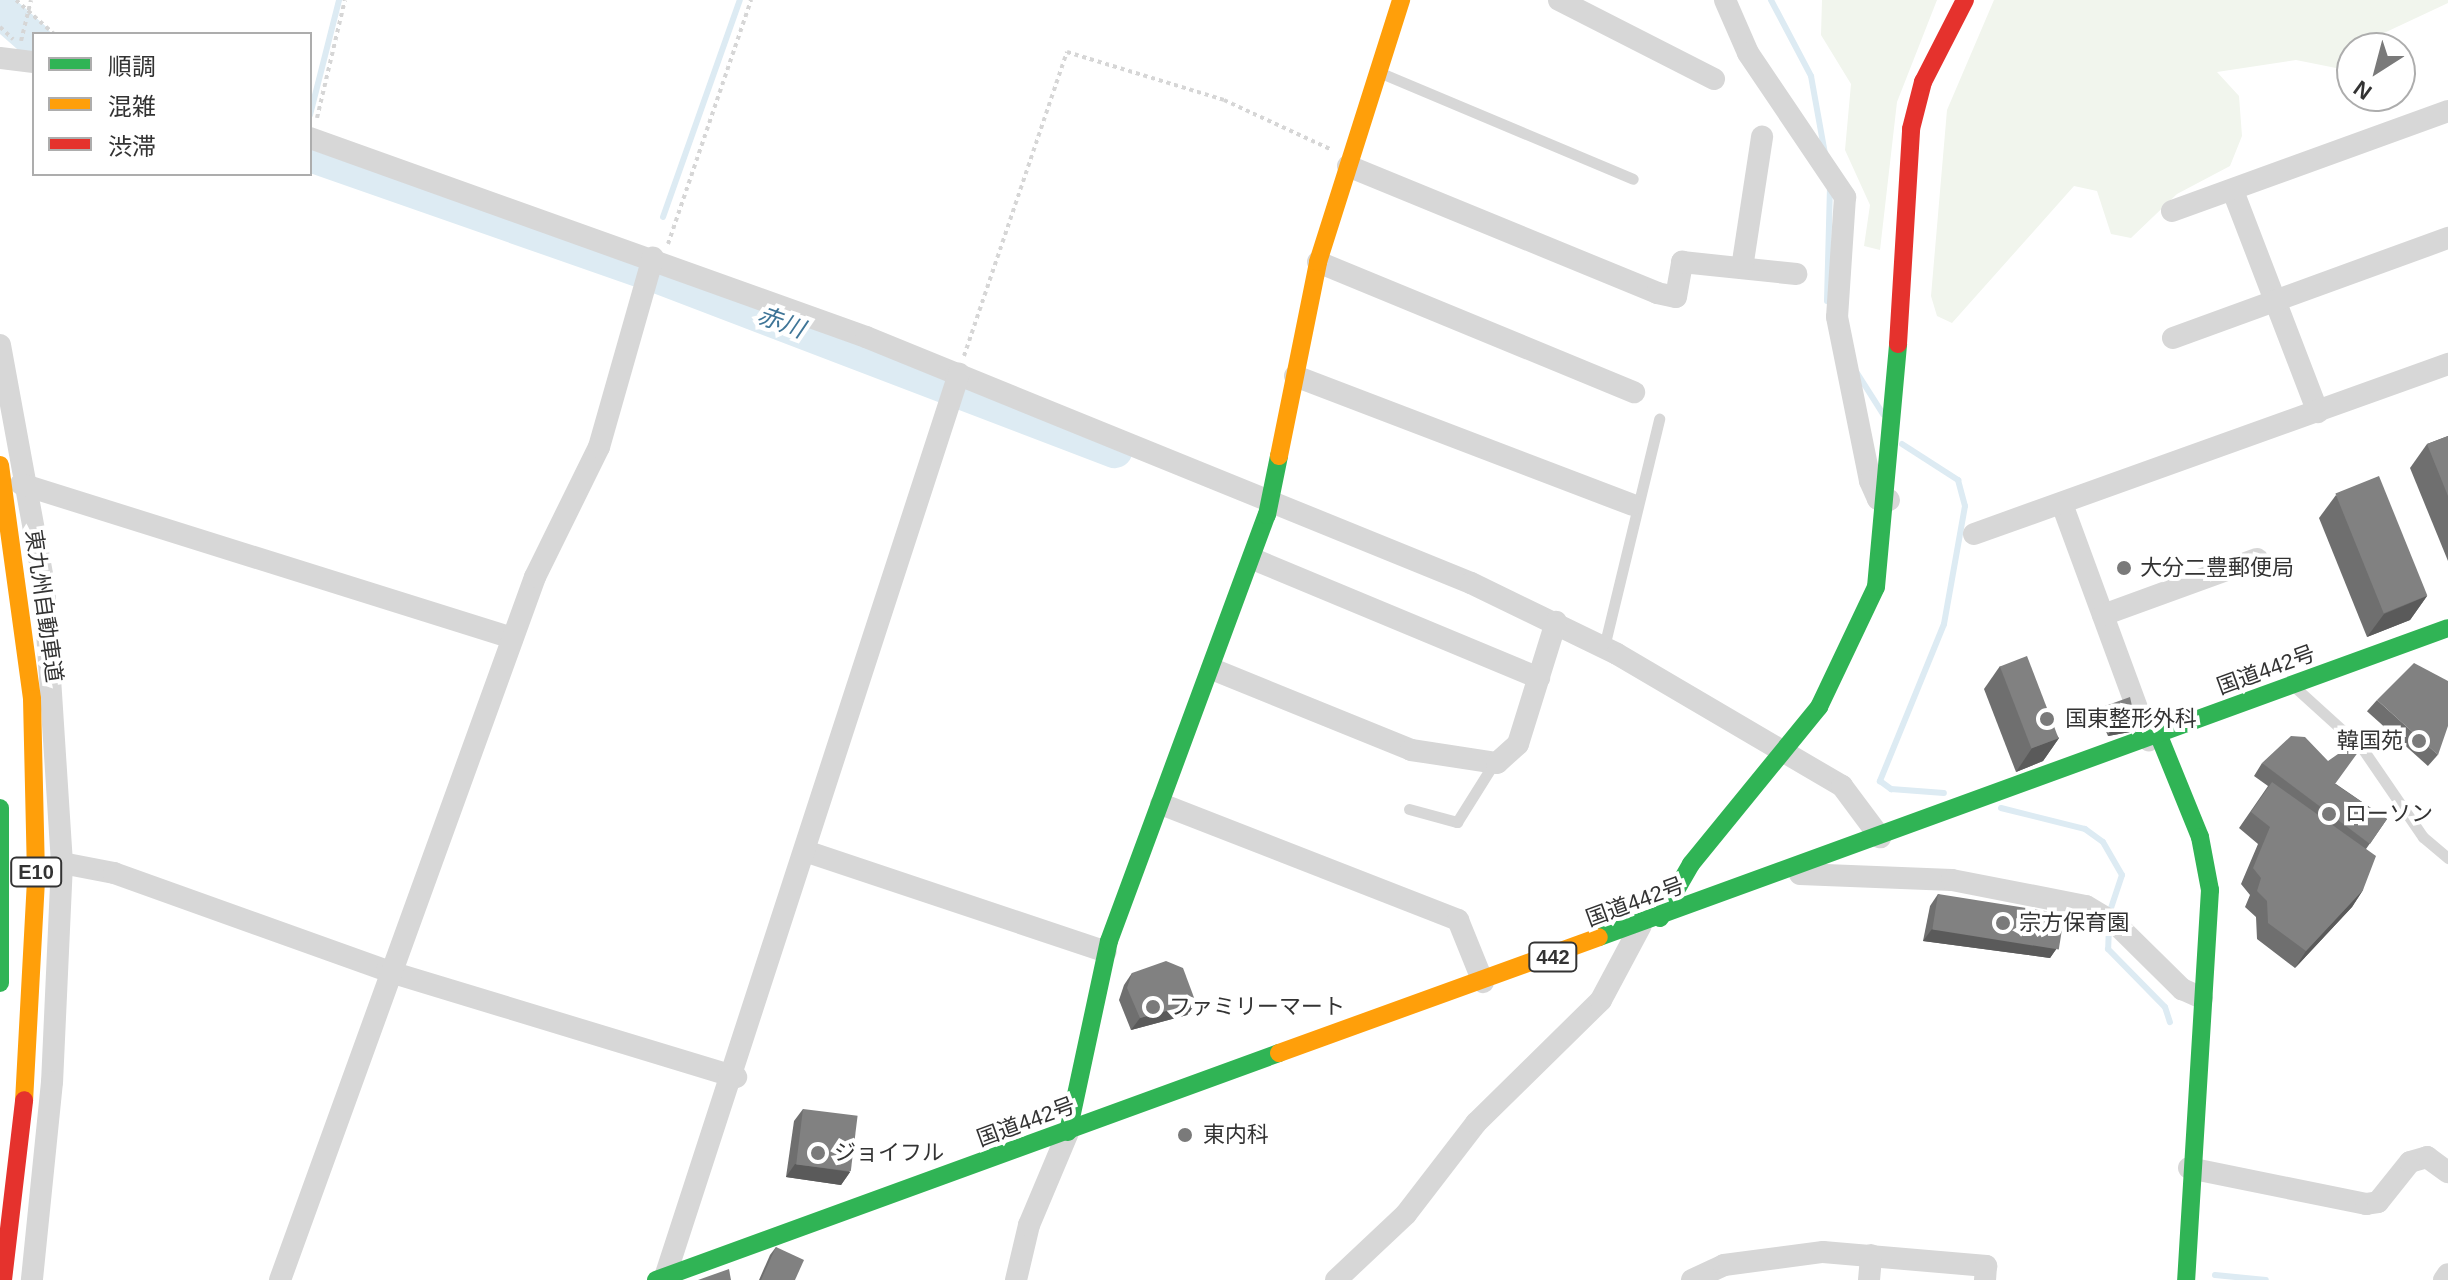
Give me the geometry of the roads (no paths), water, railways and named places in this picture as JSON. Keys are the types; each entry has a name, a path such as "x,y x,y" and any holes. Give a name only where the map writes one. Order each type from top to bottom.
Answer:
{"main road":[{"path":"1068,1132 1106,952 1253,559 1271,499 1318,262 1401,0"},
{"path":"1650,922 1691,864 1784,751 1829,689 1869,605 1889,500 1911,129 1923,82 1965,0"},
{"name":"東九州自動車道","path":"0,465 25,611 36,792 27,1054 3,1280"},
{"name":"国道442号","path":"661,1278 1650,922 2448,628"},
{"path":"2154,738 2208,872 2189,1168 2186,1280"},
{"name":"E10","path":"0,808 0,983"}],"street":[{"path":"1559,0 1714,79"},
{"path":"1725,0 1748,53 1845,197 1837,317 1870,481 1878,499 1889,500"},
{"path":"2172,211 2448,111"},
{"path":"1742,268 1762,137"},
{"path":"312,138 658,260 959,374 1271,499 1556,622 1784,751 1851,794 1880,837"},
{"path":"1350,161 1657,293 1676,297 1682,262 1796,274"},
{"path":"2233,191 2318,412"},
{"path":"2173,338 2448,238"},
{"path":"280,1280 387,971 512,638 599,447 658,260"},
{"path":"1318,262 1634,392"},
{"path":"0,345 32,489 55,687 62,863 32,1280"},
{"path":"1974,534 2448,364"},
{"path":"661,1278 736,1077 846,706 959,374"},
{"path":"1295,376 1632,505"},
{"path":"0,476 32,489 512,638"},
{"path":"2062,504 2103,615 2154,738"},
{"path":"1253,559 1539,678"},
{"path":"2103,615 2257,559"},
{"path":"1212,669 1411,750 1494,763 1518,744 1556,622"},
{"path":"1161,804 1458,920 1483,982"},
{"path":"805,851 1106,952"},
{"path":"62,863 114,873 387,971 736,1077"},
{"path":"1782,873 1952,880 2086,906 2116,924 2182,989 2202,998"},
{"path":"1336,1280 1406,1214 1476,1123 1601,1000 1650,922"},
{"path":"1016,1280 1029,1225 1068,1132"},
{"path":"2189,1168 2366,1204 2378,1202 2410,1162 2427,1157 2448,1172"},
{"path":"1869,1280 1871,1255"},
{"path":"1692,1280 1871,1255 1986,1266 1985,1280"},
{"path":"2444,1280 2448,1274"}],"lane":[{"path":"1377,71 1633,179"},
{"path":"1604,647 1632,505 1659,419"},
{"path":"2293,686 2362,748 2423,837 2448,858"},
{"path":"1409,809 1457,822 1494,763"}],"waterway":[{"path":"312,107 339,0"},
{"path":"663,217 740,0"},
{"path":"1771,0 1811,76 1825,154"},
{"name":"赤川","path":"0,10 32,38"},
{"name":"赤川","path":"312,155 656,275 1115,450"},
{"path":"1827,301 1830,188"},
{"path":"1857,373 1883,414"},
{"path":"1902,444 1958,480 1965,506 1944,624 1880,781 1891,789 1944,793"},
{"path":"2001,808 2085,829 2103,842 2122,875 2109,914"},
{"path":"2109,925 2108,949 2165,1007 2170,1022"},
{"path":"2215,1275 2266,1280"}],"place":[{"name":"大分二豊郵便局","path":"2124,568"},
{"name":"国東整形外科","path":"2047,719"},
{"name":"韓国苑","path":"2419,741"},
{"name":"ローソン","path":"2329,814"},
{"name":"宗方保育園","path":"2003,923"},
{"name":"ファミリーマート","path":"1153,1007"},
{"name":"東内科","path":"1185,1135"},
{"name":"ジョイフル","path":"818,1153"}]}
